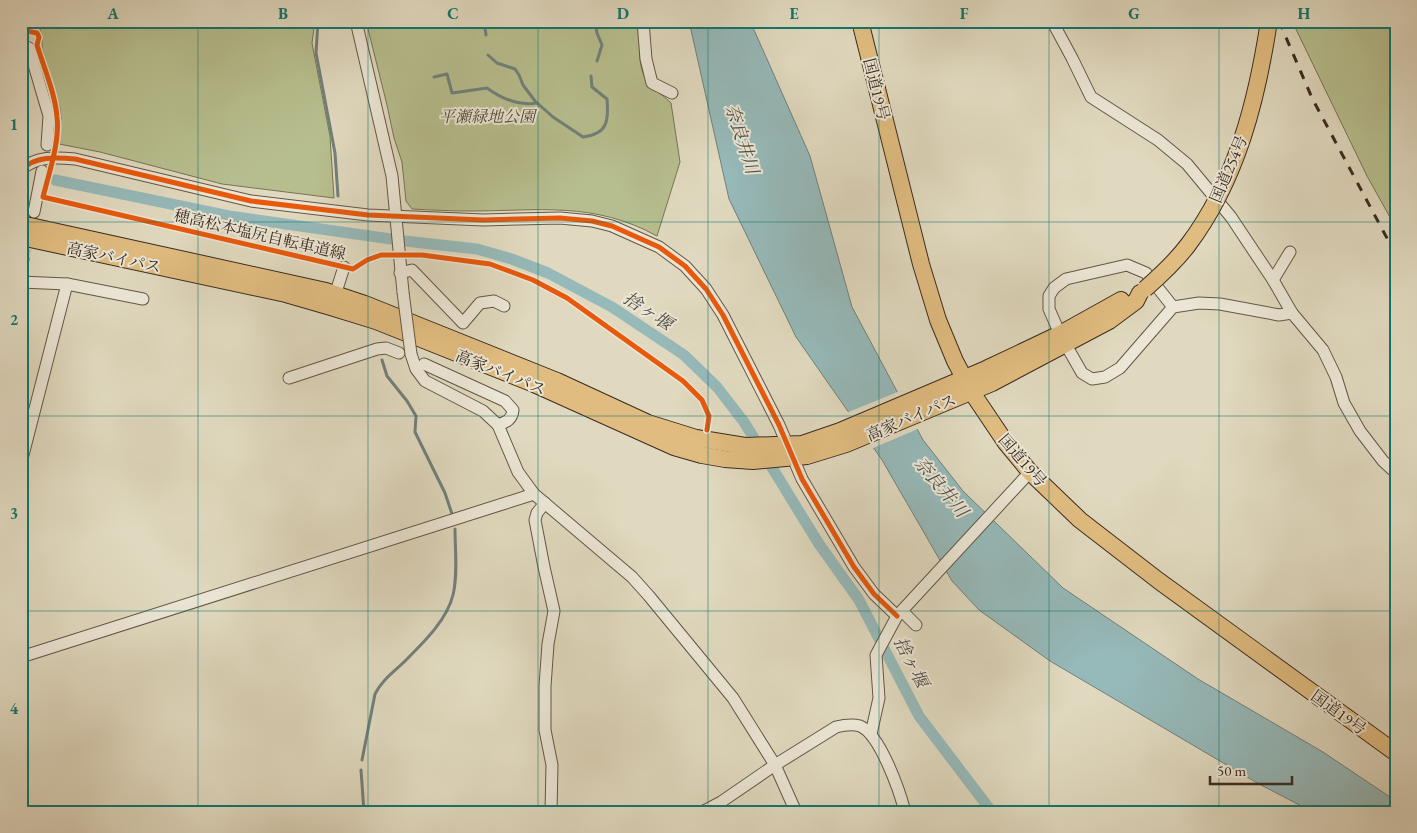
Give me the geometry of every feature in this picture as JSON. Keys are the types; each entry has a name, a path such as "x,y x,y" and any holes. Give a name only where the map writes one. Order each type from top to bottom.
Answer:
{"highway":[{"name":"国道19号","path":"860,21 920,264 938,320 955,361 968,385 1006,443 1030,472 1080,520 1159,582 1396,753"},
{"name":"国道254号","path":"968,385 1115,316 1136,301 1143,291 1168,268 1187,246 1206,220 1221,193 1249,118 1269,21"},
{"name":"高家バイパス","path":"21,224 304,286 335,295 365,304 557,381 648,423 696,438 791,451"},
{"name":"高家バイパス","path":"21,237 294,296 376,321 534,384 674,447 688,452 725,459 753,461 791,451 840,431 968,385"}],"street":[{"path":"25,21 21,45 29,48 47,103 50,125 47,144"},
{"path":"356,21 392,176 398,256 403,292 405,354 424,381 483,411 498,425 518,472 534,494 632,577 649,596 733,698 775,765 796,812"},
{"path":"643,21 646,59 652,83 672,93"},
{"path":"1052,21 1091,97 1158,140 1187,164 1231,217 1273,280 1292,313 1323,350 1336,377 1344,403 1360,432 1396,474"},
{"path":"22,169 34,161 50,157 75,159 251,201 368,215 396,222 560,218 592,221 612,226 659,247 685,266 706,289 723,315 791,451 802,479 854,567 874,594 902,611 916,625"},
{"path":"34,212 42,171"},
{"path":"1273,280 1290,252"},
{"path":"1173,308 1146,273 1127,265 1066,279 1054,288 1049,296 1049,309 1063,340 1082,373 1092,379 1105,377 1120,368 1173,308 1199,303 1220,304 1279,315 1292,313"},
{"path":"335,295 344,267"},
{"path":"400,273 412,270 463,323 480,303 494,301 504,306"},
{"path":"21,282 67,284 143,298"},
{"path":"21,463 67,284"},
{"path":"386,348 394,329"},
{"path":"289,378 377,349 386,348 405,354"},
{"path":"424,364 505,401 513,410 512,416 509,421 498,425"},
{"path":"871,734 879,698 876,655 887,635 902,611 1030,472"},
{"path":"21,657 534,494"},
{"path":"545,504 536,513 535,520 554,611 548,644 545,686 545,730 552,765 551,812"},
{"path":"702,812 721,802 836,727 846,725 860,726 871,734 895,778 905,812"}],"green space":[{"path":"38,21 315,21 312,43 330,136 334,198 222,184 100,152 59,144 60,108 42,48"},
{"name":"平瀬緑地公園","path":"366,21 640,21 639,48 643,74 653,88 671,103 680,162 657,236 610,217 565,210 448,211 412,209 406,201 402,162 394,138"},
{"path":"1292,21 1396,21 1396,228 1367,176"}],"water":[{"name":"奈良井川","path":"689,21 750,21 810,156 852,307 923,440 963,491 1063,588 1198,679 1323,752 1396,801 1396,812 1313,812 1259,784 1050,661 979,610 952,581 882,460 796,337 729,199"}],"pier":[{"path":"900,391 920,428 871,449 846,413"}],"waterway":[{"path":"318,21 316,53 335,153 338,196"},
{"path":"484,21 486,35"},
{"path":"595,22 602,45 597,61"},
{"path":"488,55 497,63 515,69 523,85 535,101 553,117 583,137 602,130 607,120 607,99 592,87 591,76"},
{"path":"434,77 447,74 452,93 487,88 510,101 530,104 537,103"},
{"name":"捨ヶ堰","path":"55,180 229,216 405,241 477,249 512,259 548,273 612,307 684,355 717,387 744,422 819,544 859,600 919,716 992,812"},
{"path":"382,360 387,376 407,401 416,416 415,432 445,493 453,517"},
{"path":"362,760 375,694 378,688 429,636 441,621 450,604 455,579 455,529"},
{"path":"361,770 364,812"}],"tunnel":[{"path":"23,259 34,212"}],"railway":[{"path":"1279,21 1312,98 1396,255"}],"cycle path":[{"name":"穂高松本塩尻自転車道線","path":"21,30 37,33 39,37 37,45 56,108 57,136 43,197 353,269 367,260 381,255 422,255 490,264 533,280 567,298 683,381 702,400 709,416 707,430"},
{"path":"21,170 33,162 46,158 68,158 251,201 368,215 483,220 560,218 592,221 612,226 659,247 685,266 706,289 723,315 779,425 802,479 854,567 874,594 897,616"}]}
